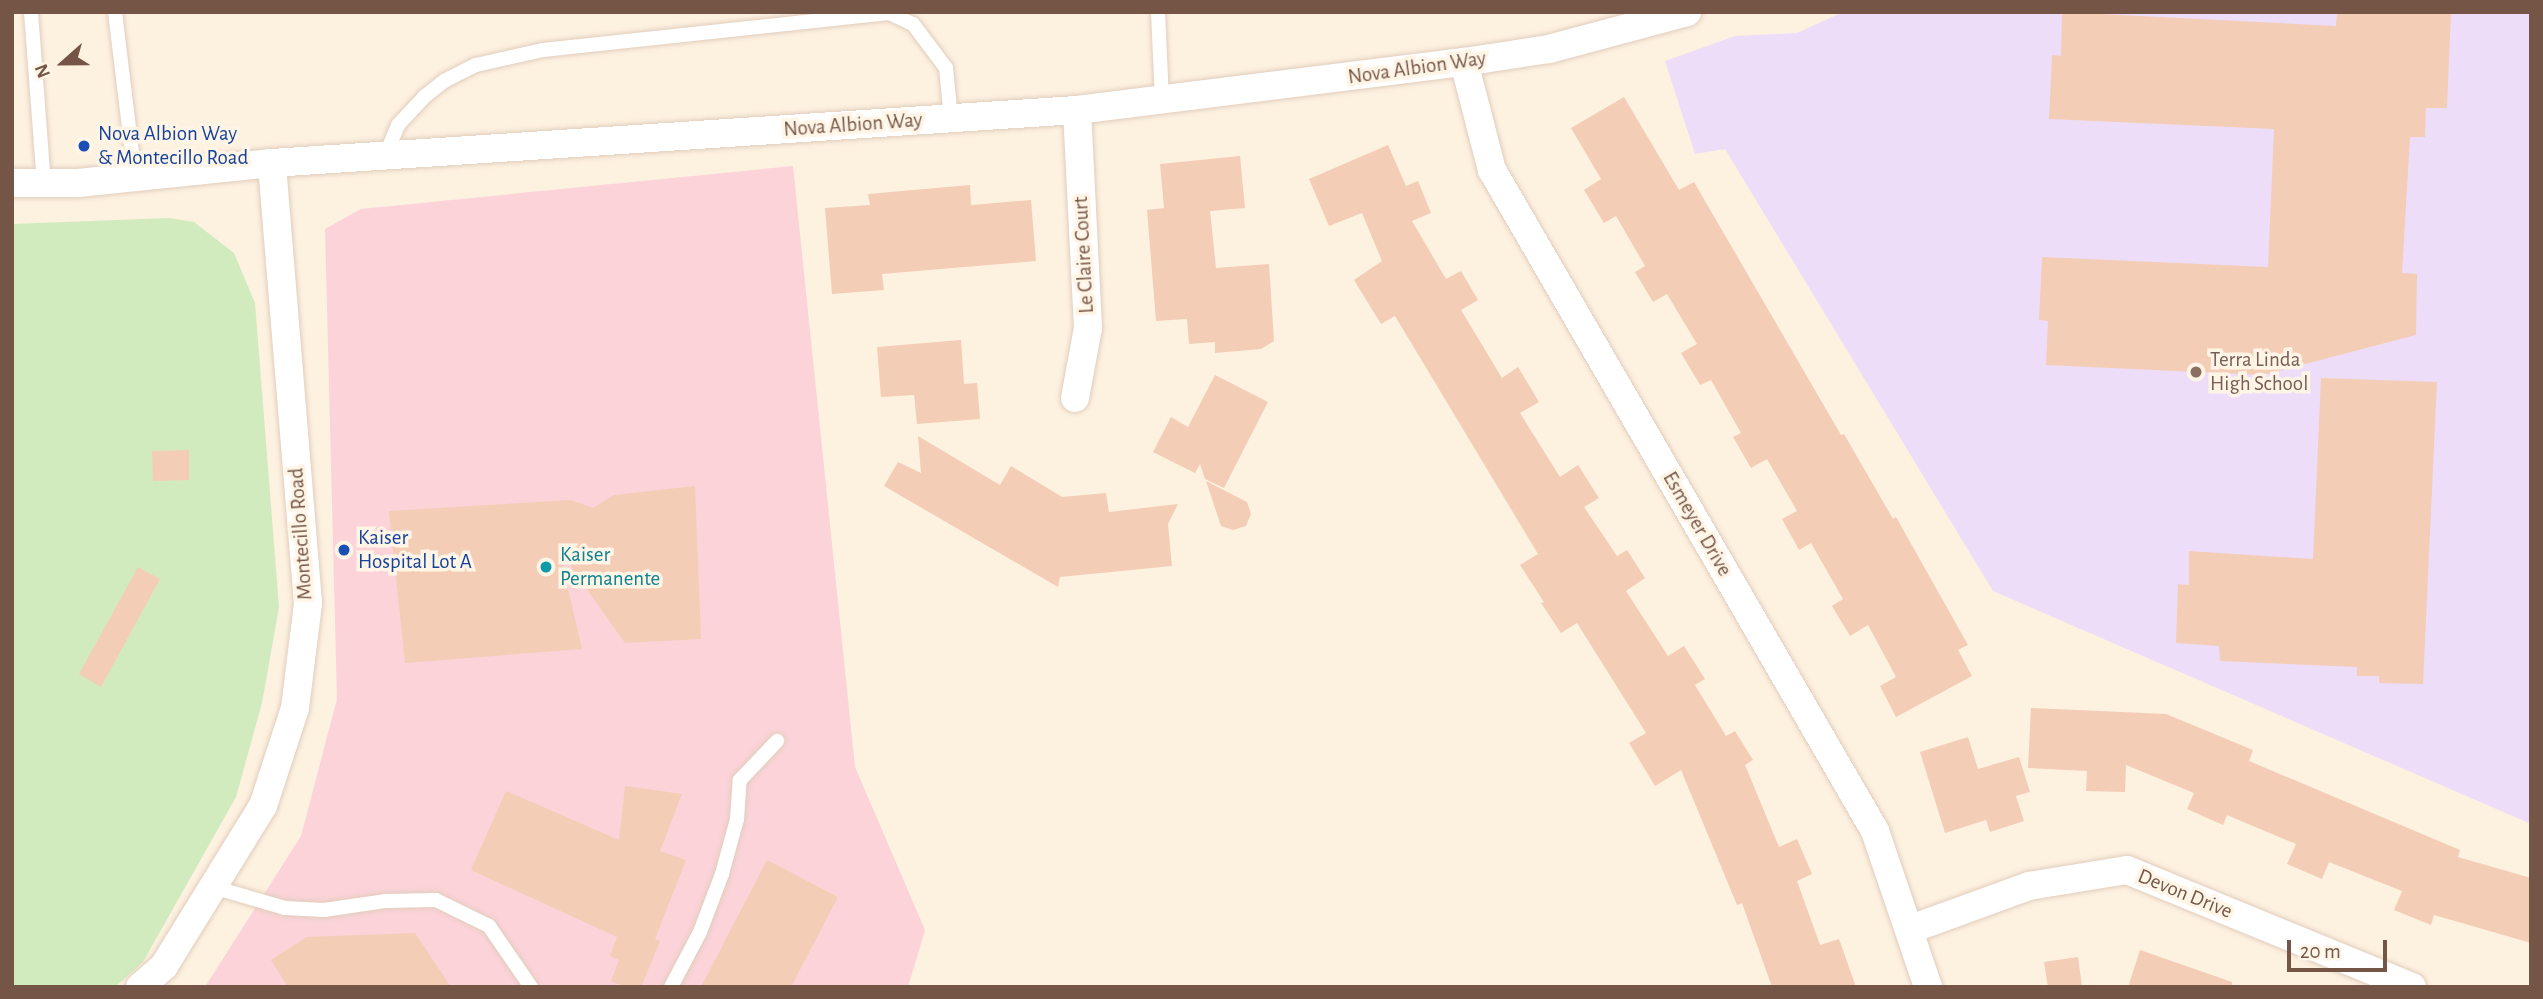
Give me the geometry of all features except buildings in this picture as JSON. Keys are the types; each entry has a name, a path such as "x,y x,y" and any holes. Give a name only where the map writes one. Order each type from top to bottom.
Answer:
{"street":[{"name":"Nova Albion Way","path":"12,183 44,184 272,163 951,119 1162,102 1549,49 1653,17 1687,12"},
{"name":"Esmeyer Drive","path":"1464,62 1492,170 1875,831 1911,929 1928,987"},
{"name":"Le Claire Court","path":"1075,398 1088,328 1077,110"},
{"name":"Montecillo Road","path":"140,987 164,966 263,806 295,708 308,603 272,163"},
{"name":"Devon Drive","path":"1911,929 2029,886 2127,870 2412,987"}],"lane":[{"path":"31,12 44,184"},
{"path":"115,12 135,177"},
{"path":"1158,12 1162,102"},
{"path":"385,156 398,125 425,96 444,80 476,65 543,50 889,13 913,24 946,68 951,119"},
{"path":"671,987 700,932 722,874 737,819 740,780 776,741"},
{"path":"213,887 285,908 324,910 386,901 436,900 489,926 531,987"}],"shaded area":[{"name":"Terra Linda High School","path":"1843,12 2531,12 2531,824 1993,591 1725,149 1695,154 1665,61 1735,36 1797,33"},
{"path":"793,166 855,767 925,930 908,987 205,987 301,836 337,699 325,229 361,209"}],"green space":[{"path":"169,218 194,222 234,253 255,303 279,607 262,703 236,797 143,962 115,987 12,987 12,224"}],"place":[{"name":"Nova Albion Way & Montecillo Road","path":"84,146"},
{"name":"Terra Linda High School","path":"2196,372"},
{"name":"Kaiser Hospital Lot A","path":"344,550"},
{"name":"Kaiser Permanente","path":"546,567"}]}
